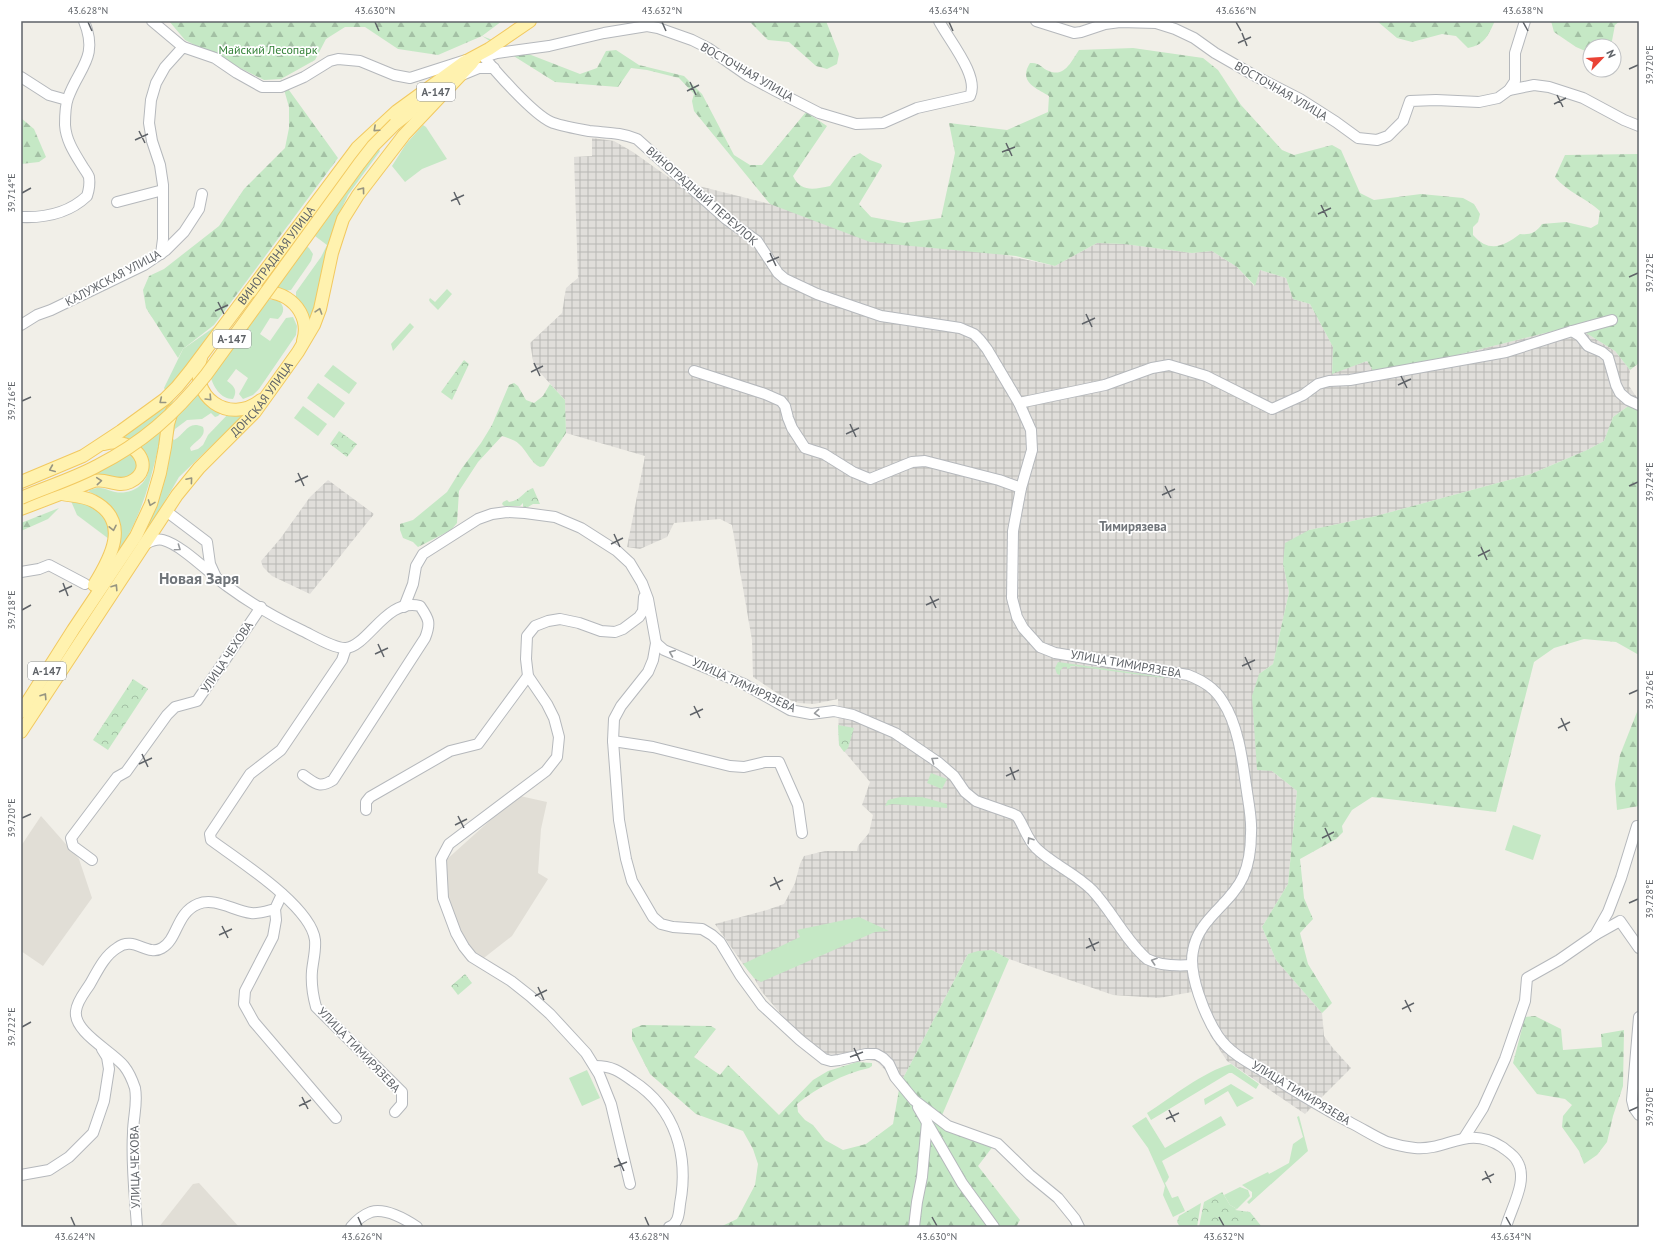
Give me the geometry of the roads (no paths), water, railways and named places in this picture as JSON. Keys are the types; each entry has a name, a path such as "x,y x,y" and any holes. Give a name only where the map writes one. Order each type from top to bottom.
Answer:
{"main road":[{"name":"ВИНОГРАДНАЯ УЛИЦА","path":"21,482 83,456 164,399 177,387 357,148 397,111 463,63 480,56 530,21"},
{"name":"ДОНСКАЯ УЛИЦА","path":"21,732 177,495 199,468 256,412 267,394 298,352 314,325 320,309 332,253 343,219 358,195 404,135 458,77 480,56"},
{"name":"А-147","path":"21,498 96,467 127,449 161,424 187,399 206,376 373,146 395,124 480,56"},
{"name":"А-147","path":"236,308 247,298 260,293 275,293 289,299 299,310 304,324 304,338 298,352"},
{"name":"А-147","path":"205,350 199,364 198,379 204,392 214,403 228,409 242,410 256,404 267,394"},
{"name":"А-147","path":"21,712 73,630 136,536 151,504 158,479 171,413 205,350"},
{"name":"А-147","path":"21,509 100,480 115,484 125,484 134,480 140,474 142,466 140,458 136,450 130,445 117,442 98,446"},
{"name":"А-147","path":"62,494 85,498 99,505 110,516 115,531 114,546 109,561 89,594 73,630"}],"street":[{"path":"21,217 38,218 52,215 70,208 87,196 89,187 88,177 69,144 65,127 67,100 86,64 90,47 84,21"},
{"path":"152,21 183,47 215,58 237,73 262,86 281,86 304,77 330,61 338,59 360,61 394,75 410,78 480,56"},
{"name":"ВОСТОЧНАЯ УЛИЦА","path":"480,56 549,46 575,39 646,26 658,28 708,48 748,76 819,113 856,124 876,124 883,123 900,114 917,108 970,96 972,85 969,74 939,21"},
{"name":"ВОСТОЧНАЯ УЛИЦА","path":"1036,21 1074,33 1105,24 1120,22 1156,24 1175,28 1257,77 1300,99 1358,138 1377,140 1388,136 1403,121 1410,101 1436,100 1488,102 1498,98 1509,90 1534,85 1549,87 1583,98 1624,120 1639,126"},
{"path":"1509,90 1515,81 1515,53 1525,21"},
{"path":"161,254 163,239 163,190 162,177 152,141 149,123 151,100 156,83 165,67 183,47"},
{"name":"ВИНОГРАДНЫЙ ПЕРЕУЛОК","path":"480,56 494,68 530,105 550,122 590,131 625,134 637,139 726,219 757,241 778,273 785,279 816,294 881,316 960,328 974,334 987,349 1019,403"},
{"path":"458,77 479,68 494,68"},
{"path":"21,77 49,95 67,100"},
{"path":"117,202 163,190"},
{"name":"КАЛУЖСКАЯ УЛИЦА","path":"21,325 37,315 51,310 144,265 161,254 184,232 199,209 202,194"},
{"path":"1019,403 1105,385 1152,368 1169,365 1206,376 1272,409 1303,395 1318,384 1329,381 1350,380 1506,352 1612,320"},
{"path":"1572,331 1580,336 1588,346 1602,352 1608,357 1616,385 1620,393 1628,400 1639,405"},
{"path":"694,371 765,394 781,401 786,406 788,418 792,428 806,448 824,454 853,472 870,479 912,462 925,461 993,478 1021,488"},
{"name":"УЛИЦА ТИМИРЯЗЕВА","path":"1019,403 1031,430 1033,441 1032,450 1021,488 1013,530 1012,598 1017,617 1031,638 1040,647 1054,653 1188,675 1205,683 1215,691 1224,702 1229,714 1242,758 1251,833 1249,861 1243,878 1202,927 1196,938 1192,952 1192,965 1195,982 1212,1027 1219,1038 1233,1053 1322,1107 1386,1141 1404,1147 1423,1148 1464,1138 1481,1138 1493,1142 1511,1153 1517,1160 1521,1170 1520,1185 1506,1227"},
{"path":"166,511 203,538 208,545 210,564 217,578"},
{"path":"404,607 413,584 416,566 422,554 478,519 492,514 507,512 555,517 581,528 617,551 630,563 642,583 648,599 656,643 653,660 648,672 621,706 614,719 612,741 619,820 626,859 632,881 653,917 661,924 667,926 702,929 712,934 720,942 754,996 800,1040 824,1059 830,1061 866,1054 876,1054 883,1058 914,1100 962,1183 994,1227"},
{"path":"143,545 153,540 164,540 173,544 217,578 261,607 299,629 335,646 346,648 356,643 390,613 413,604 420,606 427,617 430,627 426,638 333,780 326,784 317,784 303,775"},
{"path":"194,560 203,559 208,554"},
{"path":"21,572 39,569 49,565 85,584"},
{"path":"630,1184 611,1104 594,1066 573,1037 550,1014 511,981 472,956 464,947 455,931 443,898 441,859 449,844 546,771 557,757 559,737 554,718 528,676 526,659 528,636 535,626 548,621 560,619 579,623 601,631 615,632 640,617 643,611 645,599 642,583"},
{"name":"УЛИЦА ЧЕХОВА","path":"92,860 72,846 71,838 117,777 126,772 167,715 175,707 197,701 261,607"},
{"name":"УЛИЦА ТИМИРЯЗЕВА","path":"656,643 664,650 744,684 790,710 811,714 834,711 853,715 896,733 944,767 954,776 965,792 976,801 1017,816 1029,840 1035,847 1044,855 1081,879 1092,890 1147,959 1152,962 1166,964 1192,965"},
{"name":"УЛИЦА ТИМИРЯЗЕВА","path":"346,648 342,660 280,750 250,774 210,834 211,840 292,902 307,921 315,939 312,972 313,996 316,1007 402,1092 402,1104 394,1112"},
{"path":"366,810 366,802 370,797 450,750 478,744 528,676"},
{"path":"612,741 653,747 730,766 744,767 765,762 779,762 798,805 802,833"},
{"path":"1595,935 1608,912 1621,878 1637,826 1639,826"},
{"path":"282,894 274,909 276,920 273,937 245,991 244,1004 254,1022 336,1118"},
{"name":"УЛИЦА ЧЕХОВА","path":"137,1227 133,1140 137,1103 134,1087 125,1066 82,1029 78,1021 76,1011 78,1002 108,955 118,947 127,943 136,944 150,950 156,950 163,947 168,943 181,918 190,909 204,902 210,902 250,913 264,912 274,909"},
{"path":"1464,1138 1483,1108 1505,1059 1525,1001 1527,978 1559,960 1595,935 1620,921 1639,948"},
{"path":"1639,1017 1632,1100 1634,1108 1639,1115"},
{"path":"21,1175 49,1170 69,1157 93,1133 104,1101 109,1069 107,1057 100,1044"},
{"path":"594,1066 614,1068 638,1084 653,1097 675,1129 682,1151 684,1186 677,1221 670,1227"},
{"path":"914,1100 948,1126 998,1144 1058,1198 1075,1219 1079,1227"},
{"path":"914,1227 922,1177 927,1122"},
{"path":"351,1227 359,1219 371,1212 385,1212 395,1215 417,1227"}],"district":[{"name":"Тимирязева","path":"1133,526"},
{"name":"Новая Заря","path":"199,578"}],"park label":[{"name":"Майский Лесопарк","path":"268,50"}]}
